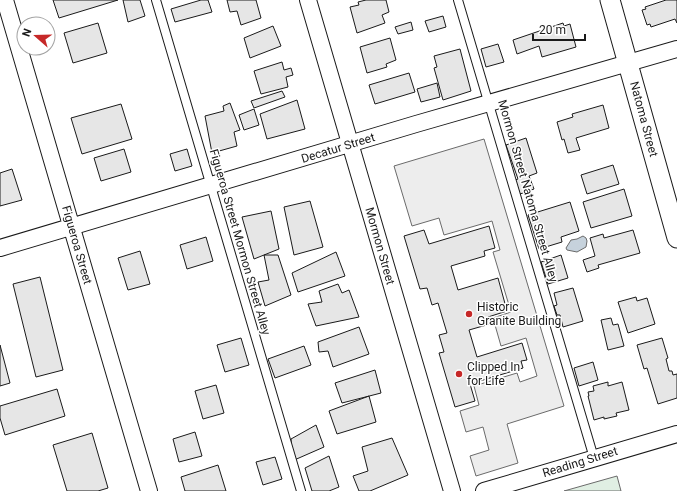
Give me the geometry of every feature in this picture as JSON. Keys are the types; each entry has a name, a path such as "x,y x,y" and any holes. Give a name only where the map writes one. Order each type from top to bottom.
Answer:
{"street":[{"name":"Figueroa Street","path":"5,0 149,491"},
{"name":"Mormon Street","path":"308,0 452,491"},
{"name":"Natoma Street","path":"610,0 629,63 677,238"},
{"name":"Decatur Street","path":"0,248 350,145 416,124 490,104 677,49"},
{"name":"Reading Street","path":"484,491 677,434"}],"lane":[{"name":"Figueroa Street Mormon Street Alley","path":"156,0 301,491"},
{"name":"Mormon Street Natoma Street Alley","path":"458,0 594,458"}],"green space":[{"path":"617,476 621,491 564,491"}],"shaded area":[{"path":"484,139 564,406 507,424 518,463 476,476 470,456 489,450 483,427 466,432 460,411 479,405 474,386 517,373 520,382 537,376 526,338 501,346 493,318 511,312 493,252 500,250 492,221 444,235 439,218 412,226 394,166"},
{"path":"583,236 587,241 586,247 577,252 567,250 566,248 571,240"}],"building":[{"path":"53,0 118,0 59,18"},
{"path":"123,0 140,0 145,16 128,22"},
{"path":"201,0 208,0 212,12 175,22 171,9"},
{"path":"227,0 256,0 261,18 241,25 237,11 230,12"},
{"path":"366,0 386,0 389,12 382,15 385,23 357,33 350,7 359,5 358,2"},
{"path":"666,0 677,0 677,23 675,19 651,27 650,24 647,25 642,10 646,9 645,7"},
{"path":"443,16 446,27 429,32 425,21"},
{"path":"411,22 413,30 398,34 395,27"},
{"path":"98,23 107,53 73,63 64,33"},
{"path":"563,23 564,26 570,24 576,47 542,57 539,46 517,54 513,40"},
{"path":"273,26 281,46 250,58 244,38"},
{"path":"390,38 396,60 386,64 387,67 367,73 360,47"},
{"path":"498,44 504,62 486,67 481,49"},
{"path":"460,49 471,91 443,100 434,68 437,67 434,56"},
{"path":"282,62 284,70 291,68 293,75 286,77 288,87 261,94 254,71"},
{"path":"409,73 415,92 375,104 369,85"},
{"path":"437,83 440,97 421,102 417,89"},
{"path":"282,91 285,97 254,108 251,101"},
{"path":"297,100 305,129 267,139 260,114"},
{"path":"230,103 240,130 234,132 237,146 212,153 205,116 224,111 223,106"},
{"path":"121,104 132,139 82,154 71,118"},
{"path":"603,105 609,128 576,138 580,150 568,153 564,139 562,140 557,122 573,117 572,114"},
{"path":"254,109 259,125 244,130 239,115"},
{"path":"526,138 537,173 529,176 534,189 520,194 515,180 518,179 506,145"},
{"path":"124,149 131,172 101,181 94,158"},
{"path":"187,149 192,166 175,171 170,154"},
{"path":"613,165 619,184 587,194 581,175"},
{"path":"12,169 22,200 0,206 0,173"},
{"path":"624,189 632,216 591,228 583,202"},
{"path":"310,201 323,247 294,255 284,207"},
{"path":"570,202 579,231 561,237 562,242 539,249 528,215"},
{"path":"271,211 279,249 254,259 242,217"},
{"name":"Historic Granite Building","path":"489,226 495,248 484,251 485,256 451,266 458,290 498,278 507,311 488,317 490,324 469,330 477,357 522,343 527,360 521,361 523,368 470,384 475,401 455,407 439,353 444,352 439,335 447,333 438,303 432,305 427,288 420,289 404,236 424,230 429,244"},
{"path":"633,230 640,253 598,265 599,268 587,272 583,260 595,256 590,238 603,234 604,238"},
{"path":"206,237 213,261 187,269 180,245"},
{"path":"140,251 150,284 128,290 118,258"},
{"path":"336,252 345,276 298,292 292,273"},
{"path":"264,255 278,255 291,295 265,306 258,282 269,280"},
{"path":"561,255 568,278 548,284 541,262"},
{"path":"40,277 63,370 36,377 13,284"},
{"path":"338,284 342,293 349,290 359,317 316,326 308,304 322,302 319,291"},
{"path":"573,288 583,321 563,327 560,315 557,315 554,306 557,305 554,293"},
{"path":"636,297 637,301 647,298 655,324 628,333 618,302"},
{"path":"611,318 613,325 618,324 624,346 608,350 601,320"},
{"path":"359,327 369,354 333,367 328,351 319,352 318,342"},
{"path":"241,338 249,365 225,372 217,345"},
{"path":"662,338 668,358 666,359 669,371 672,371 673,375 677,374 677,398 658,404 647,368 644,369 637,345"},
{"path":"0,345 10,383 0,386"},
{"path":"304,346 311,365 275,378 268,359"},
{"path":"593,362 598,380 579,386 574,368"},
{"path":"375,370 381,393 342,403 335,383"},
{"path":"608,382 608,386 622,382 629,410 616,413 617,416 604,419 604,417 594,420 588,392 594,391 593,386"},
{"path":"216,385 224,413 203,419 195,391"},
{"path":"57,389 65,416 5,435 0,418 0,406"},
{"path":"369,396 376,422 337,434 329,411"},
{"path":"316,425 324,447 292,461 291,439"},
{"path":"195,432 202,456 179,462 173,439"},
{"path":"92,433 108,488 98,491 67,491 53,445"},
{"path":"392,438 408,475 370,491 359,491 353,476 368,471 362,447"},
{"path":"329,456 339,487 329,491 312,491 305,468"},
{"path":"275,457 282,479 263,485 256,462"},
{"path":"218,465 226,491 185,491 181,477"}],"place":[{"name":"Historic Granite Building","path":"469,314"},
{"name":"Clipped In for Life","path":"459,374"}]}
